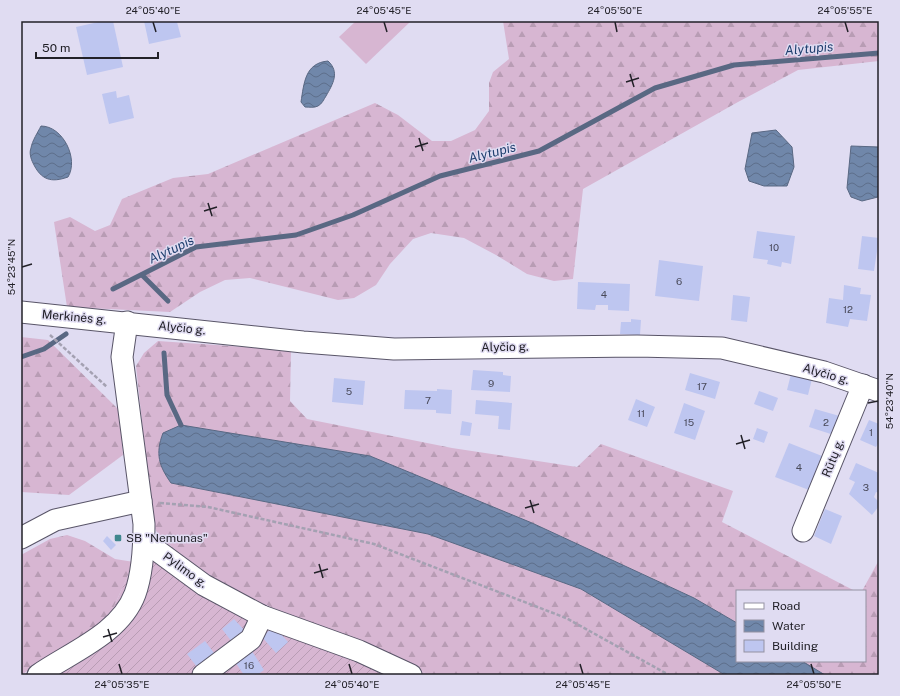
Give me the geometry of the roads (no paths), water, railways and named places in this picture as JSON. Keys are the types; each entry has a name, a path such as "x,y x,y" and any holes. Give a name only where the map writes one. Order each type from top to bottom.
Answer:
{"street":[{"name":"Merkinės g.","path":"21,312 128,322"},
{"name":"Alyčio g.","path":"128,322 303,342 394,349 637,346 722,348 824,372 871,388"},
{"path":"38,675 108,629 124,613 135,594 144,547 141,501 122,357 128,322"},
{"name":"Rūtų g.","path":"803,531 871,388"},
{"path":"21,538 55,520 141,501"},
{"name":"Pylimo g.","path":"144,547 155,549 204,585 262,616 359,651 411,675"},
{"path":"203,675 252,639 262,616"}],"water":[{"path":"328,61 334,69 334,78 331,87 319,105 315,107 305,107 301,102 307,75 314,66"},
{"path":"41,126 49,127 56,131 67,145 72,161 71,170 68,177 56,180 47,179 36,169 30,156 30,150"},
{"path":"776,130 792,147 794,167 787,186 764,186 749,181 745,169 752,133"},
{"path":"851,146 879,147 878,197 862,201 851,197 847,188"},
{"path":"181,425 370,456 532,523 694,598 736,622 736,662 804,662 825,675 725,675 581,589 428,534 171,483 161,465 159,454 159,447 163,433"}],"waterway":[{"name":"Alytupis","path":"113,289 196,247 296,235 353,215 440,176 539,151 655,88 734,65 879,53"},
{"path":"142,275 168,301"},
{"name":"Alytupis","path":"21,357 44,349 66,334"},
{"path":"164,353 167,395 181,425"}],"place":[{"name":"SB \"Nemunas\"","path":"118,538"}]}
